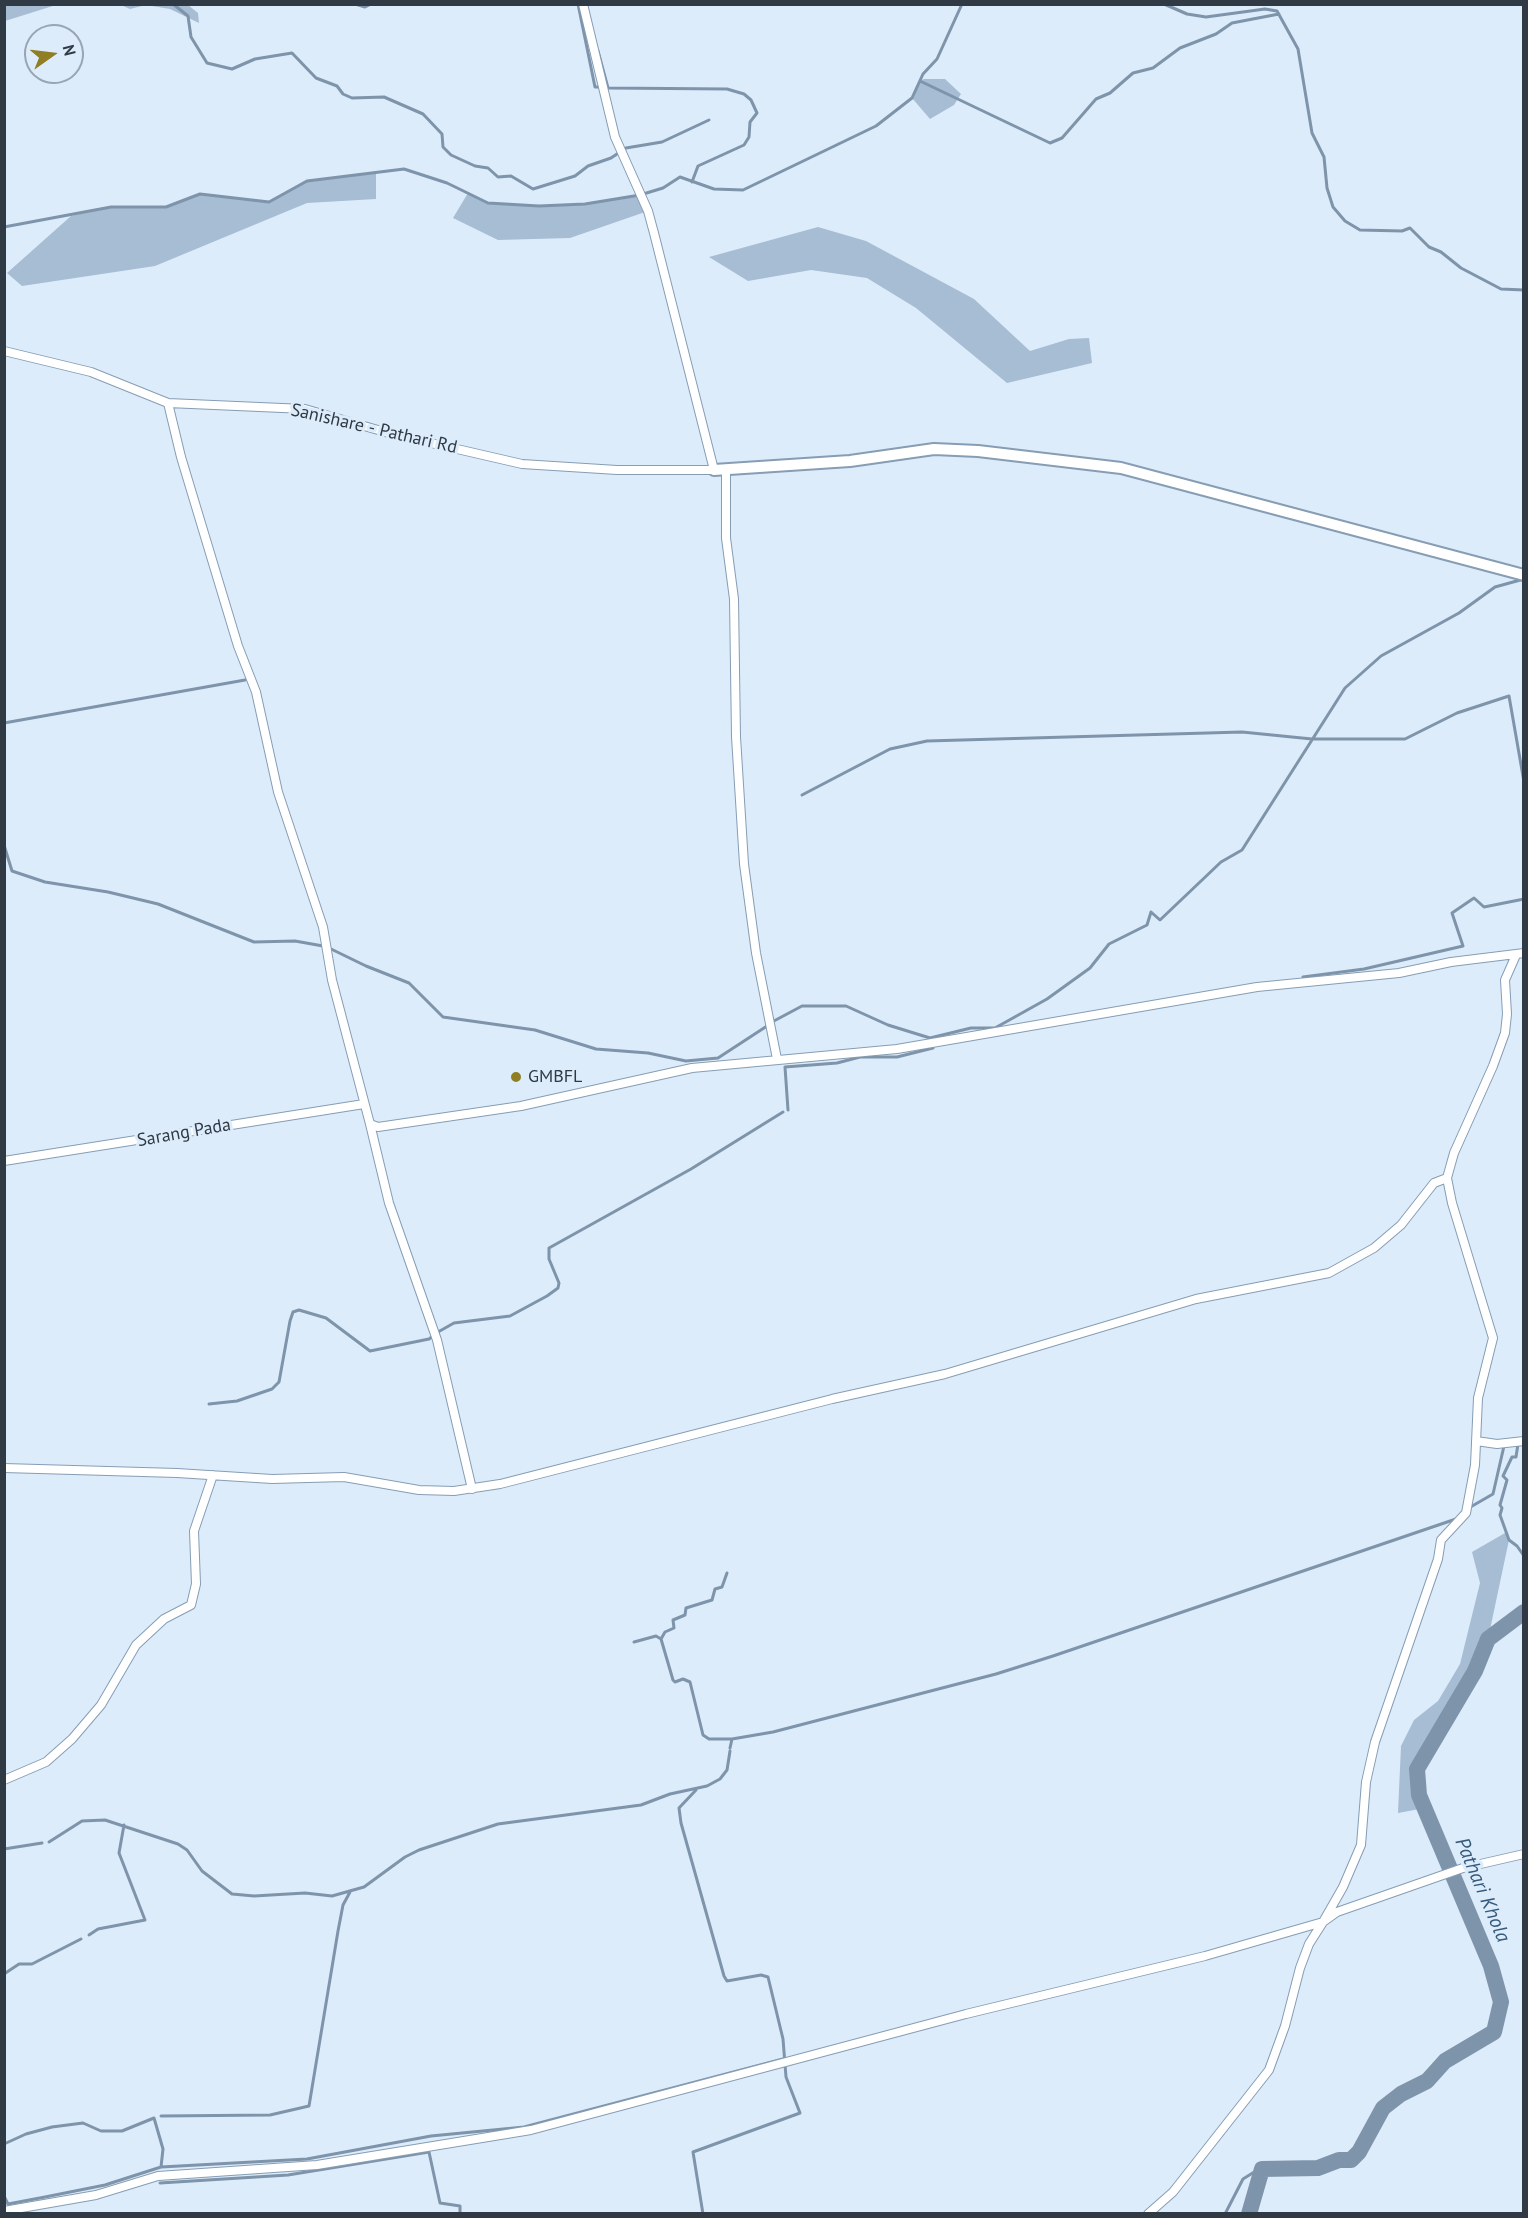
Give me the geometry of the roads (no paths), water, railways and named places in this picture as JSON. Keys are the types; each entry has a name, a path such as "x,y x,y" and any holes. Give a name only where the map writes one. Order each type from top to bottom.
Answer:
{"street":[{"path":"583,4 609,119 651,222 714,470 850,461 934,449 978,451 1121,468 1524,575"},
{"name":"Sanishare - Pathari Rd","path":"4,351 91,372 168,404 305,409 392,434 534,465 617,470 714,470"},
{"path":"168,404 181,457 238,646 256,692 278,792 323,927 332,980 390,1203 440,1351 472,1489"},
{"path":"726,470 726,538 734,599 736,737 744,864 756,953 777,1059"},
{"path":"370,1124 378,1127 522,1106 692,1068 897,1048 1257,987 1399,973 1451,962 1520,954"},
{"path":"1148,2214 1173,2192 1269,2070 1283,2035 1300,1968 1310,1944 1343,1887 1361,1845 1366,1782 1375,1742 1438,1559 1441,1540 1466,1513 1475,1465 1478,1398 1493,1338 1452,1203 1447,1178 1454,1153 1493,1066 1505,1033 1507,1014 1505,980 1520,954"},
{"name":"Sarang Pada","path":"4,1161 364,1104"},
{"path":"4,1468 272,1479 344,1477 419,1490 472,1489 945,1374 1196,1299 1329,1273 1374,1248 1401,1225 1434,1183 1447,1178"},
{"path":"1476,1441 1497,1444 1524,1442"},
{"path":"4,1780 46,1762 72,1739 101,1705 136,1644 164,1619 191,1605 196,1584 194,1531 213,1475"},
{"path":"4,2211 96,2195 158,2176 317,2165 531,2130 966,2014 1205,1956 1323,1922 1337,1912 1463,1868 1524,1854"}],"waterway":[{"path":"173,4 188,16 191,37 207,63 232,69 255,59 292,53 316,78 337,86 343,94 352,98 384,97 423,114 442,134 443,147 451,155 475,166 488,168 498,177 511,176 533,189 575,176 588,166 611,158 626,148 662,142 709,120"},
{"path":"355,4 365,7 371,4"},
{"path":"578,4 595,87 600,87"},
{"path":"4,227 111,207 166,207 200,194 269,202 307,181 404,169 447,183 488,203 539,206 585,204 640,195 663,188 680,177 714,189 743,190 876,126 912,98 923,74 937,59 962,4"},
{"path":"1164,4 1187,14 1206,17 1265,9 1277,11 1298,49 1312,133 1324,157 1327,188 1333,207 1345,221 1360,230 1402,231 1410,228 1429,247 1441,252 1461,268 1501,289 1524,290"},
{"path":"920,81 1050,143 1062,138 1096,99 1110,93 1133,73 1153,68 1180,48 1216,34 1232,23 1279,14"},
{"path":"598,51 608,88 727,89 744,94 751,100 757,113 750,122 749,137 744,145 698,166 692,182"},
{"path":"772,1022 802,1006 846,1006 888,1025 930,1038 971,1028 995,1028 1047,999 1090,968 1109,944 1147,925 1151,912 1160,920 1221,862 1242,850 1345,688 1381,656 1459,613 1495,587 1524,579"},
{"path":"4,723 245,680"},
{"path":"802,795 890,749 927,741 1242,732 1312,739 1405,739 1457,713 1509,696 1524,782"},
{"path":"4,845 12,871 45,882 108,892 158,904 254,942 295,941 323,946"},
{"path":"1303,977 1364,969 1463,946 1452,913 1474,898 1484,907 1524,899"},
{"path":"329,948 409,983 443,1017 535,1030 596,1049 648,1053 686,1061 718,1058 767,1026"},
{"path":"788,1110 785,1067 837,1063 860,1057 897,1057 933,1048"},
{"path":"438,1332 454,1323 510,1316 547,1296 558,1288 559,1283 549,1259 549,1248 691,1169 783,1112"},
{"path":"209,1404 237,1401 272,1389 279,1382 290,1321 293,1312 299,1310 326,1318 370,1351 429,1339 433,1336"},
{"path":"1509,1540 1500,1515 1502,1508 1500,1505 1507,1480 1503,1476 1512,1457 1516,1457 1518,1444"},
{"path":"1467,1509 1493,1494 1504,1446"},
{"path":"730,1748 732,1739 773,1732 996,1674 1456,1519"},
{"path":"1509,1540 1524,1556"},
{"path":"727,1573 722,1587 715,1589 712,1600 686,1608 685,1615 673,1620 674,1628 665,1632 661,1639 673,1680 675,1682 683,1679 690,1682 703,1735 709,1739 731,1739"},
{"name":"Pathari Khola","path":"1249,2214 1262,2169 1318,2168 1339,2160 1351,2160 1359,2152 1383,2108 1401,2094 1427,2081 1445,2061 1494,2032 1501,2002 1491,1966 1419,1795 1417,1769 1475,1671 1488,1639 1524,1612"},
{"path":"634,1642 656,1636 661,1639"},
{"path":"49,1842 82,1821 105,1820 178,1844 187,1850 202,1871 232,1894 254,1896 305,1893 332,1896 364,1887 405,1857 419,1850 498,1824 641,1805 670,1794 707,1786 720,1779 727,1770 730,1751"},
{"path":"696,1790 679,1808 681,1823 724,1976 727,1981 761,1975 768,1977 783,2039 786,2077 800,2113 693,2152 703,2214"},
{"path":"89,1935 98,1929 145,1920 119,1853 124,1825"},
{"path":"4,1849 42,1843"},
{"path":"161,2116 270,2115 309,2106 338,1931 343,1905 350,1892"},
{"path":"4,1974 19,1964 32,1964 81,1939"},
{"path":"4,2196 8,2204 105,2185 161,2167 307,2159 431,2136 524,2127 783,2059"},
{"path":"4,2144 26,2134 52,2127 83,2123 101,2131 122,2131 154,2118 163,2149 161,2167"},
{"path":"160,2183 288,2175 429,2152 440,2203 460,2206 460,2214"},
{"path":"1225,2214 1243,2179 1259,2169"}],"place":[{"name":"GMBFL","path":"516,1077"}]}
